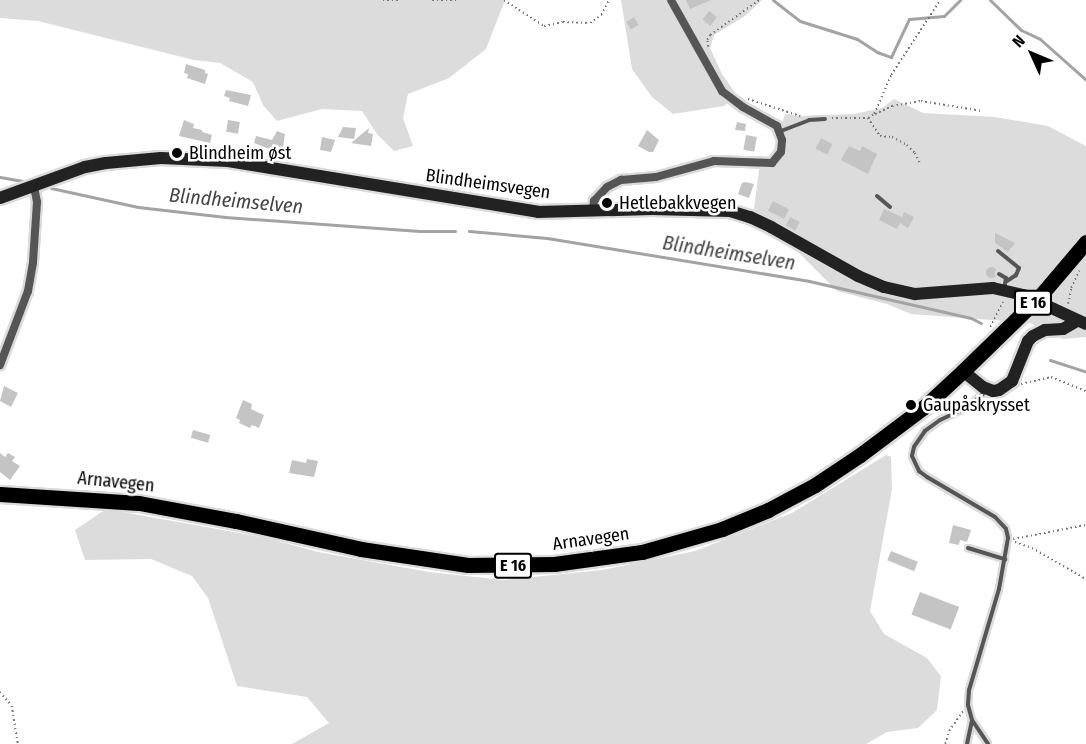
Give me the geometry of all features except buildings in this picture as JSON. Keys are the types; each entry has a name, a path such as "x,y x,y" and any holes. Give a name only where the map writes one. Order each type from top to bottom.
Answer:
{"highway":[{"name":"Arnavegen","path":"0,494 139,503 236,521 360,549 445,563 520,566 589,561 642,552 698,537 744,520 790,499 839,470 882,440 963,371 1040,296 1086,242"}],"street":[{"path":"593,210 594,201 607,187 621,180 656,177 714,161 772,163 781,152 781,131 771,122 743,107 722,91 671,0"},
{"name":"Blindheimsvegen","path":"0,198 95,165 139,159 192,159 287,169 522,210 553,212 730,211 771,226 858,276 884,287 915,294 1005,286 1031,297"},
{"path":"0,365 28,291 33,262 37,202 34,186"},
{"path":"1043,304 1078,321"},
{"path":"963,371 987,389 999,390 1012,381 1033,336 1045,330 1063,328 1078,321"}],"lane":[{"path":"781,131 810,120 825,119"},
{"path":"877,196 890,207"},
{"path":"998,251 1019,268 1016,275 1005,286 999,274"},
{"path":"987,389 970,406 940,420 925,431 918,439 912,456 919,471 995,517 1006,529 1008,540 999,589 969,690 968,705 972,720 988,744"},
{"path":"968,548 1005,559"},
{"path":"967,744 972,720"}],"path":[{"path":"383,0 400,0"},
{"path":"432,0 457,0"},
{"path":"504,0 544,26 563,22 590,23 601,15 609,0"},
{"path":"710,54 707,42 711,34 759,0"},
{"path":"874,114 891,75 940,0"},
{"path":"747,99 810,120"},
{"path":"825,119 867,118 892,106 921,101 982,111"},
{"path":"867,118 880,136 892,137 907,146 915,153 921,165"},
{"path":"1078,321 1068,299 1079,271"},
{"path":"984,335 1001,311 1005,286"},
{"path":"1012,381 1016,386 1051,377 1086,391"},
{"path":"1008,540 1086,525"},
{"path":"1008,540 1032,548 1086,579"},
{"path":"0,692 12,706 18,744"},
{"path":"945,744 949,731 968,705"}],"shaded area":[{"path":"0,0 505,0 486,49 449,78 408,94 403,118 413,146 394,151 377,134 362,111 322,109 277,121 263,105 253,82 220,63 194,60 38,21 0,18"},
{"path":"621,0 762,0 745,16 714,35 710,48 722,74 736,94 724,106 673,114 652,97 632,69"},
{"path":"894,99 923,113 995,117 1048,126 1086,146 1086,337 1063,339 1030,323 911,314 887,304 837,291 785,239 764,228 754,209 759,170 773,152 785,114 802,116 854,114 882,108"},
{"path":"886,455 891,457 892,489 870,611 884,634 927,658 941,676 937,710 918,728 887,732 866,744 292,744 329,723 307,697 237,686 208,598 192,576 151,559 85,560 75,530 106,509 267,538 318,552 429,572 504,580 602,570 695,551 792,513"}],"waterway":[{"path":"773,0 800,21 857,39 877,52 891,57 909,19 944,16 960,0"},
{"path":"990,0 1021,30 1040,39 1086,80"},
{"name":"Blindheimselven","path":"0,177 27,182"},
{"name":"Blindheimselven","path":"51,188 138,207 225,217 419,231 455,231"},
{"name":"Blindheimselven","path":"469,231 547,238 809,281 971,318 981,323"},
{"name":"Blindheimselven","path":"1050,360 1086,372"}],"place":[{"name":"Blindheim øst","path":"177,153"},
{"name":"Hetlebakkvegen","path":"607,203"},
{"name":"Gaupåskrysset","path":"911,405"}]}
